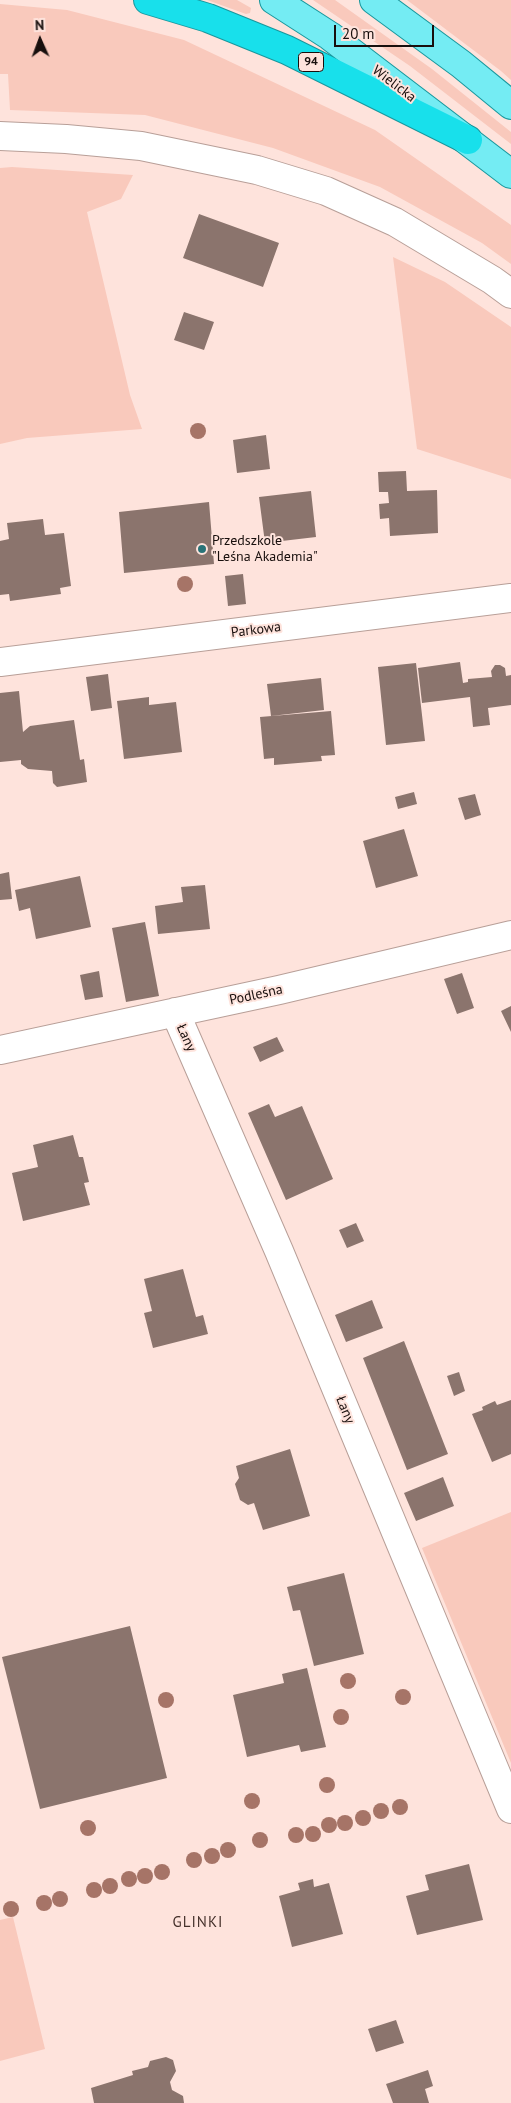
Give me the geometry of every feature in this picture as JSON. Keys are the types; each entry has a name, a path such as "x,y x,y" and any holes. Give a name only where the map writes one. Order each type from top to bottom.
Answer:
{"highway":[{"name":"94","path":"148,0 208,18 287,50 468,140"}],"main road":[{"name":"Wielicka","path":"274,0 330,36 511,174"},
{"path":"374,0 461,64 511,105"}],"street":[{"path":"0,136 66,139 141,146 266,173 326,192 395,222 492,280 511,294"},
{"name":"Parkowa","path":"0,662 511,598"},
{"name":"Podleśna","path":"0,1050 279,990 511,935"},
{"name":"Łany","path":"174,1012 279,1251 511,1809"}],"shaded area":[{"path":"207,0 237,0 251,8 250,13 246,14"},
{"path":"313,0 335,0 432,69 511,132 511,144 410,66"},
{"path":"407,0 511,0 511,80 501,71"},
{"path":"0,4 67,10 184,40 375,130 511,225 511,264 482,243 380,187 273,148 145,115 10,110 8,74 0,74"},
{"path":"12,167 133,175 121,199 87,212 130,395 142,429 27,438 0,444 0,168"},
{"path":"393,257 445,282 511,327 511,479 417,449"},
{"path":"511,1512 511,1763 422,1548"},
{"path":"13,1917 45,2049 0,2061 0,1920"}],"building":[{"path":"199,214 279,243 263,287 183,258"},
{"path":"184,312 214,322 204,350 174,340"},
{"path":"266,435 270,469 237,473 233,440"},
{"path":"406,471 407,491 437,490 438,533 390,536 389,518 380,519 379,504 389,503 388,492 379,492 378,472"},
{"path":"311,491 316,537 265,543 259,497"},
{"path":"209,502 214,564 124,573 119,512"},
{"path":"43,519 45,535 64,533 71,586 60,588 61,594 10,601 9,594 0,595 0,541 9,539 7,523"},
{"path":"243,574 246,604 228,606 225,576"},
{"path":"460,662 463,683 468,682 468,679 492,677 491,671 495,665 505,668 506,676 511,675 511,705 488,708 490,725 473,727 470,697 422,703 418,668"},
{"path":"416,663 425,741 386,745 378,667"},
{"path":"108,674 112,708 91,711 86,677"},
{"path":"321,678 324,710 271,716 267,684"},
{"path":"19,691 23,732 30,726 74,720 80,760 84,759 87,782 57,787 53,783 52,771 28,769 21,764 21,760 0,762 0,693"},
{"path":"149,697 149,705 176,702 182,752 124,759 117,701"},
{"path":"331,711 335,755 321,756 322,761 274,765 274,758 264,759 260,717"},
{"path":"414,792 417,804 398,809 395,797"},
{"path":"475,794 481,815 465,820 458,798"},
{"path":"404,829 418,876 376,888 363,841"},
{"path":"9,872 12,899 0,900 0,874"},
{"path":"80,876 91,927 36,939 30,908 19,911 15,890"},
{"path":"205,885 210,929 158,934 155,906 183,902 181,887"},
{"path":"145,922 159,996 126,1002 112,928"},
{"path":"99,971 103,997 85,1000 80,975"},
{"path":"462,973 474,1008 457,1014 444,979"},
{"path":"511,1006 511,1032 501,1011"},
{"path":"277,1037 284,1051 260,1062 253,1047"},
{"path":"269,1104 275,1117 302,1106 333,1179 286,1200 248,1113"},
{"path":"73,1135 79,1157 83,1157 89,1182 84,1183 90,1205 23,1221 12,1173 38,1167 33,1145"},
{"path":"356,1223 364,1241 347,1248 339,1230"},
{"path":"183,1269 196,1317 203,1315 208,1334 153,1348 144,1313 152,1311 144,1279"},
{"path":"372,1300 383,1328 346,1342 335,1315"},
{"path":"404,1341 448,1454 407,1470 363,1358"},
{"path":"459,1372 465,1391 454,1396 447,1376"},
{"path":"511,1400 511,1454 492,1462 472,1414 483,1410 482,1407 495,1401 497,1405"},
{"path":"290,1449 310,1516 263,1530 254,1503 248,1505 240,1500 235,1484 239,1478 236,1466"},
{"path":"443,1477 454,1506 416,1521 404,1493"},
{"path":"344,1573 364,1654 314,1666 300,1610 293,1611 287,1587"},
{"path":"130,1626 167,1778 40,1809 2,1657"},
{"path":"307,1668 326,1747 301,1752 299,1745 247,1757 233,1695 284,1683 282,1674"},
{"path":"469,1864 483,1920 417,1935 406,1896 429,1890 425,1875"},
{"path":"313,1879 314,1887 329,1883 343,1934 292,1947 279,1896 300,1890 298,1883"},
{"path":"396,2020 404,2043 376,2052 368,2029"},
{"path":"166,2057 173,2060 176,2071 170,2082 172,2090 183,2096 184,2103 94,2103 91,2088 133,2075 132,2071 148,2067 150,2061"},
{"path":"428,2070 433,2086 425,2089 429,2103 393,2103 386,2084"}],"place":[{"name":"Przedszkole \"Leśna Akademia\"","path":"202,549"}],"district":[{"name":"GLINKI","path":"198,1923"}]}
